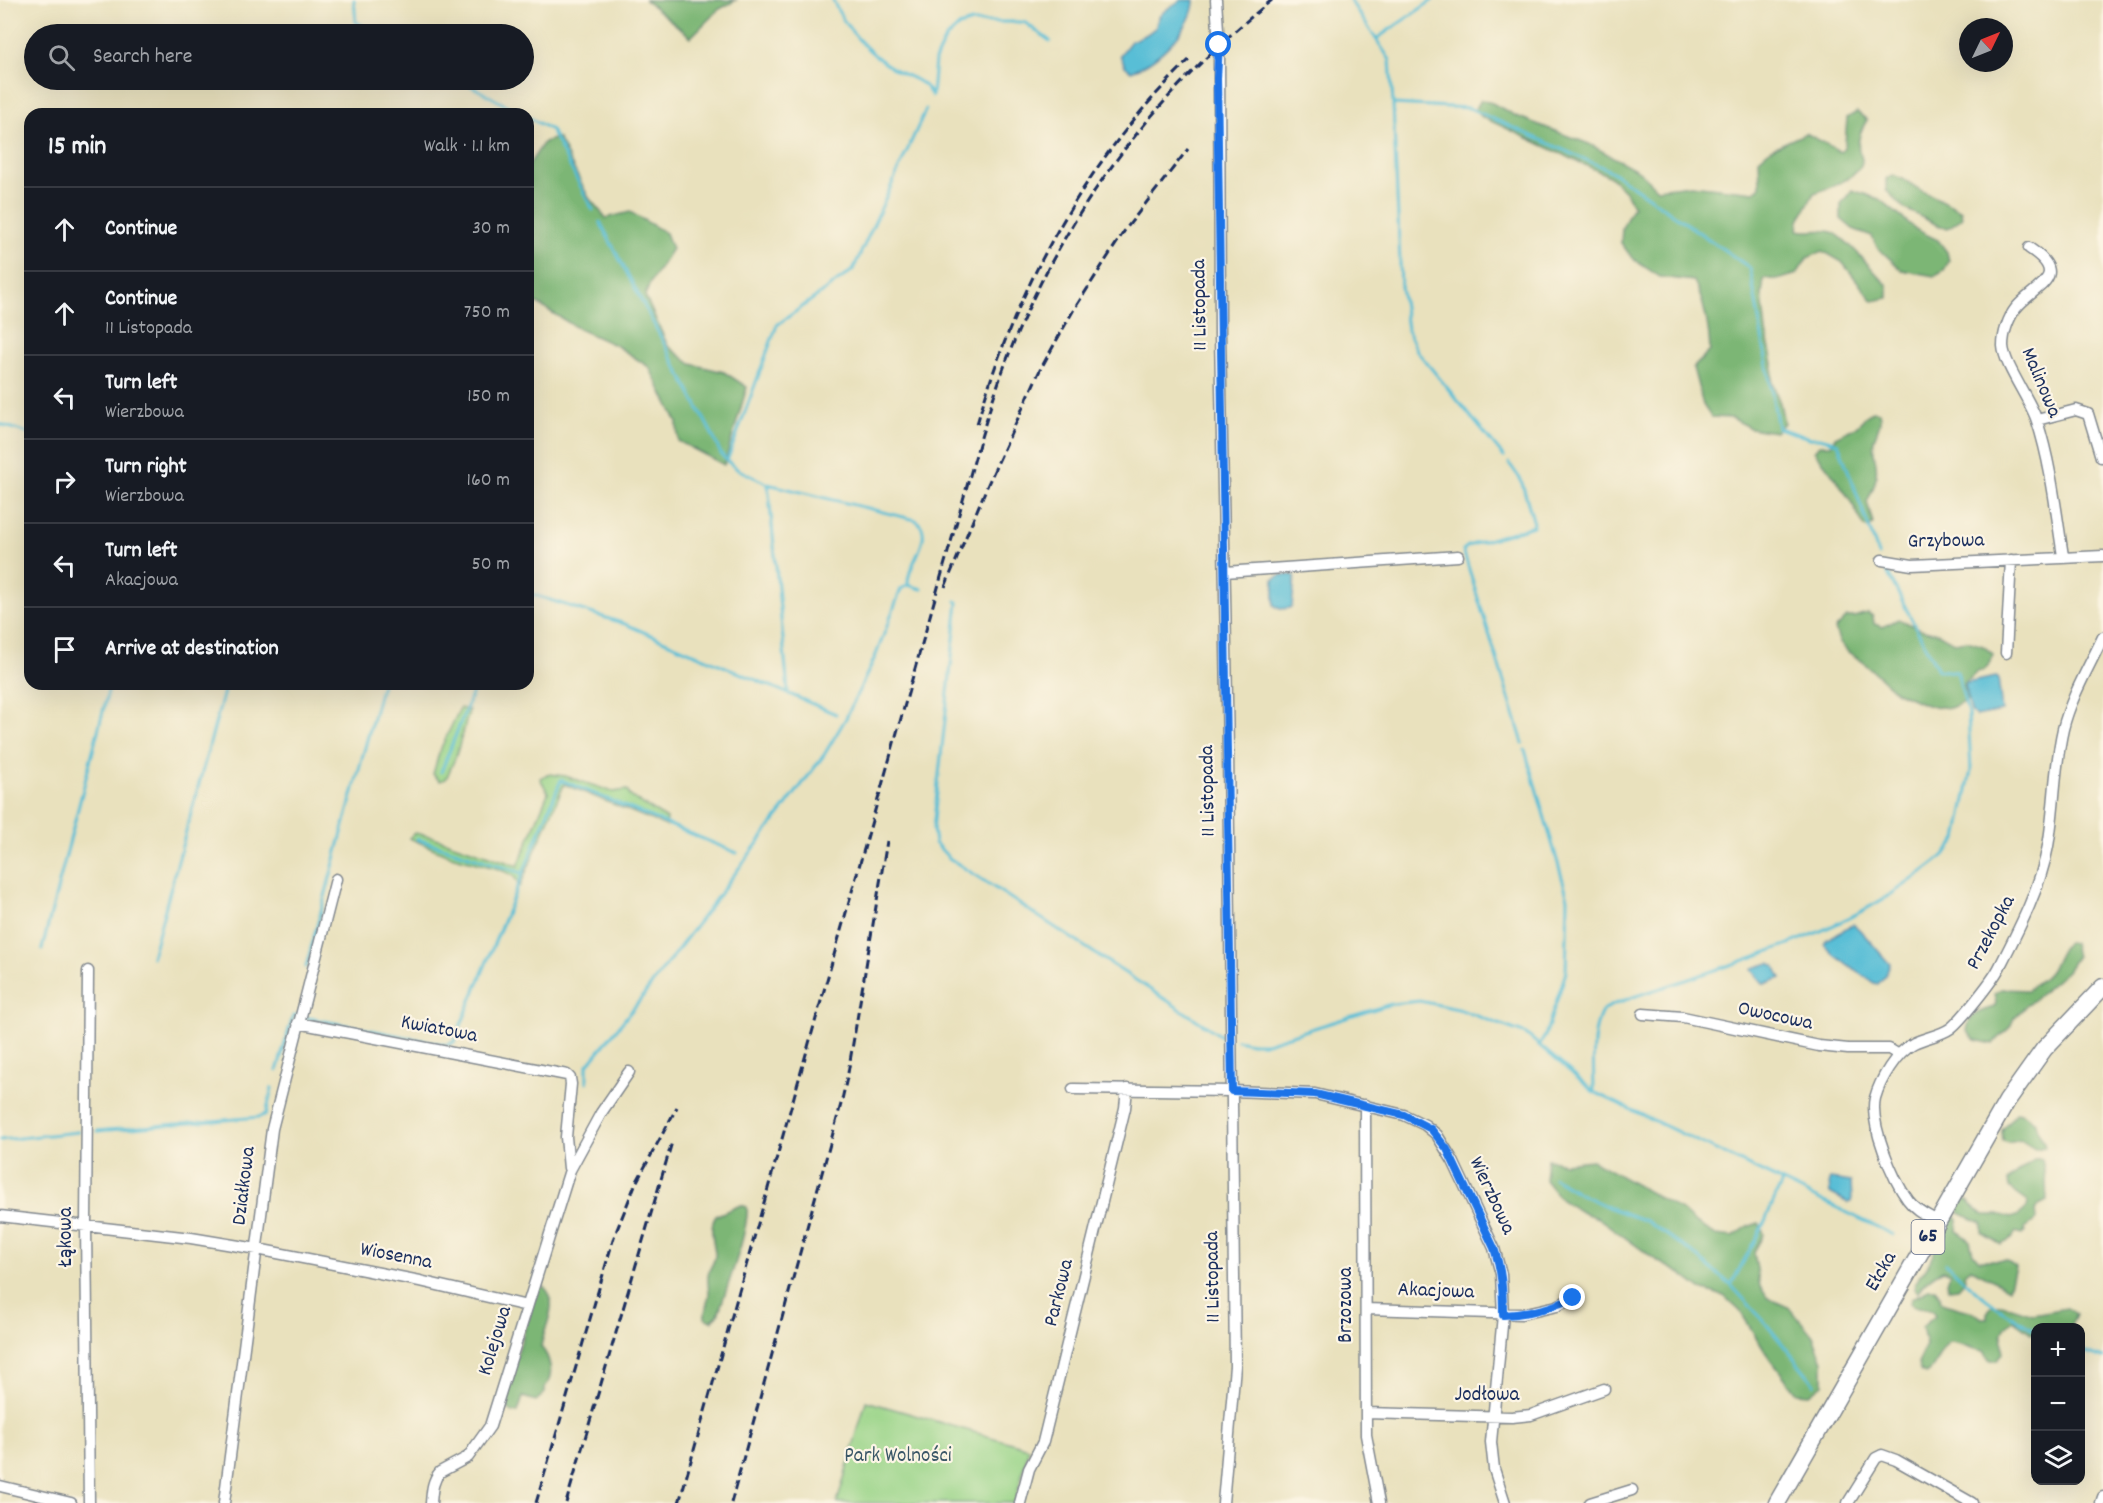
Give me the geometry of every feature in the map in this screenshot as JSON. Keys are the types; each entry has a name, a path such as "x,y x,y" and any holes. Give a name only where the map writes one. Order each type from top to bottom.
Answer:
{"main road":[{"name":"Ełcka","path":"1777,1503 1990,1128 2044,1049 2103,987"}],"street":[{"name":"11 Listopada","path":"1215,0 1219,45 1217,78 1235,1366 1223,1503"},
{"name":"Malinowa","path":"2029,248 2046,261 2049,269 2047,277 2011,316 2003,344 2007,360 2037,420 2052,485 2063,556"},
{"path":"2037,420 2076,410 2088,414 2101,457"},
{"path":"1225,573 1458,556"},
{"name":"Grzybowa","path":"1882,560 1912,564 2103,556"},
{"name":"Grzybowa","path":"2006,653 2011,560"},
{"name":"Przekopka","path":"1938,1221 1915,1208 1907,1199 1888,1163 1876,1125 1875,1099 1881,1084 1899,1055 1915,1042 1942,1034 1952,1027 1961,1019 1998,971 2035,893 2048,844 2059,746 2064,726 2103,637"},
{"name":"Działkowa","path":"224,1503 272,1129 336,879"},
{"name":"Łąkowa","path":"88,971 86,1226 89,1503"},
{"name":"Owocowa","path":"1643,1014 1683,1017 1818,1046 1888,1049 1899,1055"},
{"name":"Kwiatowa","path":"298,1023 567,1075 570,1078"},
{"name":"Kolejowa","path":"431,1503 436,1476 468,1457 490,1426 570,1170 592,1127 629,1072"},
{"name":"Kolejowa","path":"570,1078 566,1137 570,1170"},
{"name":"Wierzbowa","path":"1073,1089 1300,1092 1365,1105 1416,1120 1431,1129 1442,1141 1453,1161 1499,1263 1503,1285 1503,1315 1492,1416 1492,1460 1505,1503"},
{"name":"Parkowa","path":"1020,1503 1029,1468 1043,1442 1122,1119 1127,1089"},
{"name":"Brzozowa","path":"1365,1105 1366,1413 1368,1450 1379,1503"},
{"name":"Wiosenna","path":"0,1216 191,1238 257,1249 420,1281 527,1306"},
{"name":"Akacjowa","path":"1367,1309 1503,1315 1536,1312 1573,1298"},
{"name":"Jodłowa","path":"1366,1413 1512,1417 1531,1415 1604,1389"},
{"path":"1848,1503 1876,1458 1882,1455 1972,1503"},
{"path":"0,1486 71,1503"},
{"path":"1590,1503 1632,1490"},
{"path":"2101,1503 2103,1497"}],"green space":[{"path":"645,0 736,0 718,10 691,37"},
{"path":"1481,100 1589,144 1639,171 1657,189 1691,185 1754,192 1760,186 1759,159 1771,149 1806,133 1841,152 1845,145 1847,118 1857,112 1867,120 1859,139 1862,160 1860,166 1850,177 1814,193 1799,221 1798,230 1828,231 1838,235 1888,286 1888,298 1873,301 1842,262 1823,251 1807,258 1797,274 1777,280 1764,278 1762,295 1766,332 1773,363 1772,383 1780,403 1784,423 1775,432 1750,428 1731,418 1711,417 1703,405 1693,368 1710,351 1706,315 1694,281 1660,277 1633,259 1621,243 1622,228 1633,206 1625,191 1609,176 1482,117 1475,110"},
{"path":"558,138 589,198 606,218 630,212 666,233 672,249 650,283 645,296 668,346 691,364 724,372 747,387 724,465 678,441 677,422 649,367 617,346 579,329 534,302 534,157 544,142"},
{"path":"1892,175 1961,211 1962,218 1948,228 1905,209 1886,190 1886,179"},
{"path":"1852,190 1879,199 1917,230 1938,240 1947,252 1949,261 1944,270 1934,276 1902,270 1877,247 1872,236 1853,229 1841,219 1841,204"},
{"path":"1872,411 1879,412 1880,421 1873,443 1876,479 1867,502 1873,523 1869,529 1864,527 1842,487 1814,451 1819,445 1831,445 1835,437 1854,428"},
{"path":"1867,613 1873,616 1874,624 1883,627 1898,619 1923,630 1936,632 1955,643 1967,641 1983,646 1993,654 1991,662 1964,684 1967,701 1950,708 1926,705 1895,691 1862,661 1848,652 1839,641 1835,629 1847,617"},
{"path":"460,708 469,710 468,715 456,756 446,779 440,781 433,774 440,750"},
{"path":"548,774 565,776 613,792 627,790 630,796 667,819 666,826 564,784 520,886 513,875 451,856 409,838 415,833 433,837 518,866 548,793 540,778"},
{"path":"2067,942 2073,943 2076,957 2067,971 2025,1007 1993,1044 1975,1040 1967,1031 1972,1017 1994,1007 1996,1003 1994,994 2001,989 2028,990 2042,979 2050,971"},
{"path":"2017,1112 2035,1122 2045,1147 2035,1149 2021,1140 2008,1143 2003,1141 2002,1130"},
{"path":"1547,1159 1564,1163 1592,1160 1681,1210 1694,1222 1716,1235 1733,1237 1747,1227 1759,1223 1764,1234 1754,1252 1760,1287 1768,1298 1790,1308 1813,1336 1823,1361 1823,1384 1810,1394 1796,1393 1766,1353 1740,1311 1724,1296 1701,1289 1598,1218 1581,1212 1561,1200 1545,1180"},
{"path":"2035,1159 2042,1159 2047,1201 2035,1210 2036,1220 2025,1228 2022,1235 2016,1233 2012,1239 2001,1245 1982,1233 1982,1223 1959,1213 1958,1208 1964,1198 1984,1215 2002,1215 2011,1218 2019,1215 2027,1208 2028,1202 2009,1188 2008,1181"},
{"path":"741,1205 747,1207 747,1218 741,1245 718,1315 711,1321 705,1318 705,1315 709,1294 708,1274 715,1256 712,1225 716,1216"},
{"path":"1955,1215 1958,1219 1957,1231 1970,1241 1973,1253 1979,1260 2006,1260 2015,1266 2009,1289 1970,1268 1965,1272 1966,1279 1958,1288 1949,1289 1947,1283 1950,1273 1943,1270 1929,1279 1918,1292 1914,1289 1946,1225"},
{"path":"544,1287 549,1293 551,1308 541,1347 549,1361 550,1378 545,1387 545,1393 536,1401 523,1397 518,1412 512,1413 503,1402 537,1288"},
{"path":"1928,1289 1935,1289 1944,1304 1973,1312 1982,1318 1987,1318 1991,1307 2002,1304 2033,1314 2067,1308 2076,1314 2072,1323 2031,1323 2031,1333 2013,1320 2004,1331 2003,1353 1997,1360 1989,1360 1984,1351 1949,1342 1932,1368 1925,1374 1920,1371 1918,1364 1926,1345 1922,1327 1935,1316 1932,1310 1910,1303 1911,1298"},
{"name":"Park Wolności","path":"866,1401 1029,1448 1015,1503 837,1503"}],"water":[{"path":"1181,0 1194,0 1188,21 1181,32 1162,52 1141,67 1131,71 1125,66 1120,55 1131,41 1156,27 1161,14"},
{"path":"1281,575 1294,575 1295,577 1290,608 1280,609 1274,605 1274,579"},
{"path":"1996,677 2002,711 1976,716 1971,711 1965,685"},
{"path":"1853,924 1890,964 1886,975 1878,984 1833,954 1824,944 1826,940"},
{"path":"1769,963 1775,966 1781,978 1764,984 1752,970"},
{"path":"1830,1179 1851,1182 1852,1202 1848,1203 1830,1193"}],"waterway":[{"path":"354,0 356,22 360,24"},
{"path":"833,0 850,30 867,48 894,69 920,82 931,95"},
{"path":"1350,0 1390,60 1393,104"},
{"path":"1376,39 1433,0"},
{"path":"932,96 935,60 945,39 959,26 972,22 1024,22 1050,41"},
{"path":"478,90 511,108"},
{"path":"1504,457 1417,351 1407,329 1401,286 1393,104 1469,108 1611,171 1750,268 1778,428 1810,438 1838,443 1879,555"},
{"path":"727,461 777,325 853,270 926,109"},
{"path":"534,120 551,130 593,210"},
{"path":"587,1082 587,1066 640,1000 824,755 846,718 876,655 901,589 908,585 911,568 919,551 923,534 922,527 916,520 768,484 737,469 727,461 721,454 600,222"},
{"path":"0,424 24,432"},
{"path":"1509,463 1521,480 1533,526 1468,546 1463,550 1523,743"},
{"path":"768,484 788,691"},
{"path":"1594,1092 1594,1038 1603,1010 1634,997 1805,938 1861,912 1931,866 1957,839 1971,770 1968,713 1957,672 1938,670 1883,564"},
{"path":"908,585 922,589"},
{"path":"534,595 625,624 836,714"},
{"path":"956,601 958,602 933,829 935,843 949,858 1226,1039"},
{"path":"42,949 108,690"},
{"path":"152,957 224,690"},
{"path":"306,967 380,690"},
{"path":"441,772 474,690"},
{"path":"1525,750 1568,898 1566,972 1545,1036 1540,1044"},
{"path":"304,1017 447,1045 454,1042 561,780 737,853"},
{"path":"417,839 522,873"},
{"path":"1237,1040 1266,1043 1391,1004 1420,1001 1458,1009 1526,1034 1594,1092 1894,1235"},
{"path":"277,1071 293,1016 296,1015"},
{"path":"97,1131 259,1117 266,1114 272,1088"},
{"path":"0,1140 78,1132"},
{"path":"1554,1178 1580,1194 1646,1221 1689,1250 1731,1285 1815,1384"},
{"path":"1731,1285 1764,1223 1782,1182"},
{"path":"1946,1263 1967,1284 2031,1328"},
{"path":"2085,1352 2103,1358"}],"railway":[{"path":"679,1503 971,473 992,401 1009,354 1031,302 1057,252 1085,205 1117,159 1151,116 1189,75 1229,36 1272,0"},
{"path":"977,424 1012,323 1059,228 1087,183 1118,140 1189,60"},
{"path":"945,587 988,484 1040,370 1073,311 1125,230 1188,149"},
{"path":"731,1503 841,1104 887,841"},
{"path":"536,1503 614,1237 635,1185 677,1107"},
{"path":"566,1503 672,1142"}],"route":[{"path":"1219,45 1217,78 1220,333 1224,467 1232,1091 1315,1094 1404,1115 1425,1125 1437,1135 1447,1149 1494,1248 1503,1285 1503,1315 1536,1312 1573,1298"}]}
